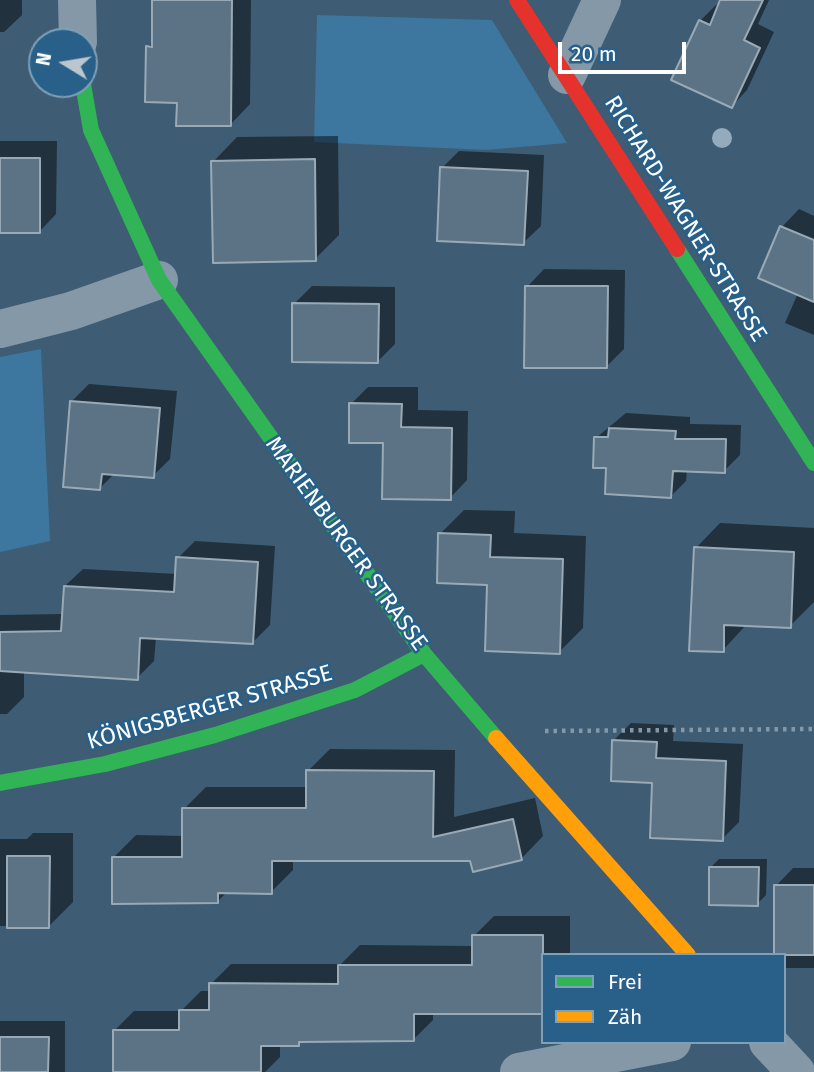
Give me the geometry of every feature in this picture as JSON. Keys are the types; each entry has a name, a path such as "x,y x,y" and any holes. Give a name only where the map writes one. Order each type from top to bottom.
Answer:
{"street":[{"path":"77,0 78,28"},
{"name":"RICHARD-WAGNER-STRASSE","path":"517,0 814,463"},
{"path":"567,75 602,0"},
{"name":"MARIENBURGER STRASSE","path":"85,98 91,130 159,280 424,654 552,804 686,953"},
{"path":"0,328 71,311 159,280"},
{"name":"KÖNIGSBERGER STRASSE","path":"0,783 105,764 215,734 355,690 424,654"},
{"path":"519,1072 661,1044"},
{"path":"770,1044 796,1072"}],"path":[{"path":"495,734 537,731 814,729"}],"shaded area":[{"path":"317,15 492,20 567,143 486,150 314,142"},
{"path":"41,349 50,541 0,552 0,357"}],"building":[{"path":"152,0 232,0 231,126 176,126 177,103 145,102 146,46 152,47"},
{"path":"720,0 763,0 744,40 760,48 732,108 671,80 699,20 710,25"},
{"path":"0,158 40,158 40,233 0,233"},
{"path":"315,159 316,261 213,263 211,161"},
{"path":"440,167 528,171 524,245 437,241"},
{"path":"780,226 814,240 814,302 758,278"},
{"path":"525,286 608,286 607,368 524,368"},
{"path":"292,303 379,304 378,363 292,362"},
{"path":"70,401 160,408 154,478 102,474 100,490 63,487"},
{"path":"349,403 402,404 401,427 452,428 451,500 382,499 383,443 349,443"},
{"path":"609,428 676,431 675,439 726,439 725,473 673,471 671,498 605,494 606,468 593,468 594,437 608,437"},
{"path":"438,533 491,535 490,557 563,559 560,654 485,651 487,585 437,583"},
{"path":"694,547 794,552 791,628 724,625 724,652 689,651"},
{"path":"176,557 258,562 253,644 140,638 138,680 0,671 0,632 61,631 64,586 174,592"},
{"path":"612,740 657,742 656,758 726,761 723,841 650,838 652,783 611,781"},
{"path":"306,770 434,771 433,837 513,819 522,860 473,872 470,861 272,861 272,894 218,893 218,903 112,904 112,857 182,857 182,808 306,808"},
{"path":"7,856 50,856 49,928 7,928"},
{"path":"709,867 759,867 758,906 709,905"},
{"path":"774,885 814,885 814,955 774,953"},
{"path":"472,935 543,935 541,1014 414,1014 414,1041 299,1042 299,1046 261,1046 261,1072 113,1072 113,1030 179,1030 179,1010 209,1010 209,983 338,984 338,965 472,965"},
{"path":"0,1037 49,1037 48,1072 0,1072"}],"traffic: fast":[{"path":"85,98 91,130 159,280 424,654 496,738"},
{"path":"677,249 814,463"},
{"path":"0,783 105,764 215,735 355,690 424,654"}],"traffic: slow":[{"path":"496,738 686,953"}],"traffic: jam":[{"path":"517,0 677,249"}]}
